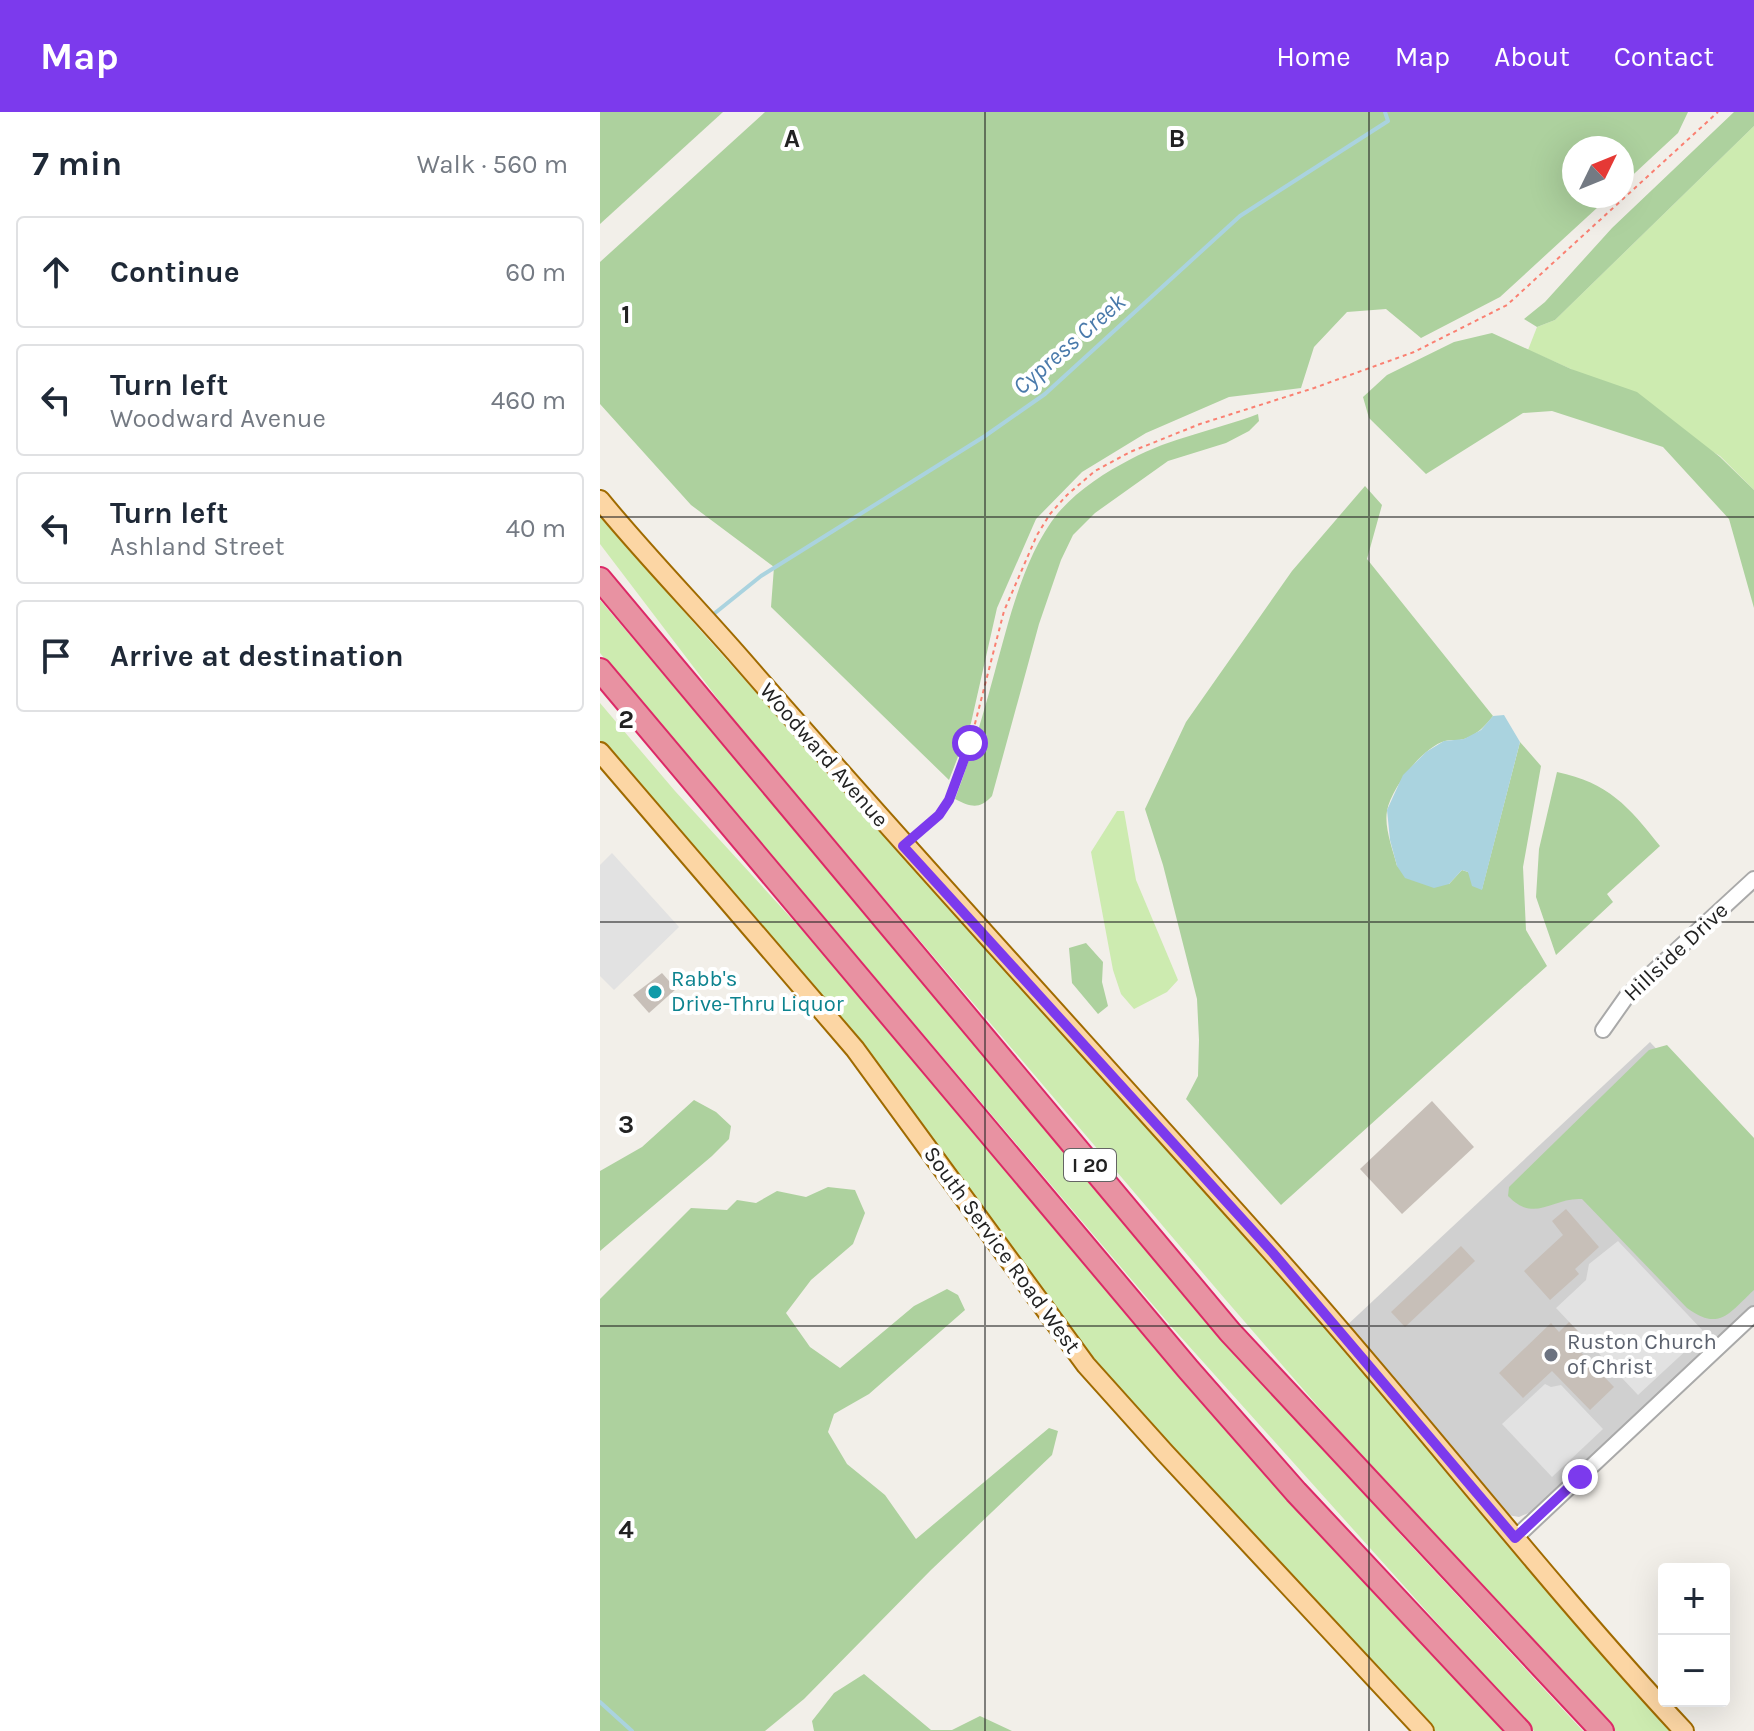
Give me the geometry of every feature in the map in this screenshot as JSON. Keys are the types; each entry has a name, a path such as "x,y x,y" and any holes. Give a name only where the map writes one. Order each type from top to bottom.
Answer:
{"highway":[{"name":"I 20","path":"600,579 1230,1332 1602,1731"},
{"name":"I 20","path":"600,670 1188,1369 1296,1492 1520,1731"}],"main road":[{"name":"Woodward Avenue","path":"600,500 903,846 1273,1253 1684,1731"},
{"name":"South Service Road West","path":"600,752 855,1049 1086,1365 1424,1731"}],"street":[{"name":"Hillside Drive","path":"1603,1030 1627,996 1754,879"},
{"path":"1515,1538 1754,1314"}],"path":[{"path":"903,846 939,815 949,800 970,743 1004,611 1037,535 1067,495 1095,471 1130,452 1200,424 1414,352 1507,305 1718,112"}],"shaded area":[{"path":"612,853 679,927 614,990 600,976 600,865"},
{"path":"1650,1042 1754,1155 1754,1306 1531,1512 1519,1517 1508,1515 1344,1328"},
{"path":"1618,1241 1705,1333 1638,1395 1556,1308 1586,1280 1589,1264"},
{"path":"1545,1384 1551,1387 1561,1385 1603,1429 1552,1477 1502,1424"}],"green space":[{"path":"600,112 723,112 600,224"},
{"path":"765,112 1688,112 1678,133 1634,174 1634,136 1562,136 1562,208 1597,208 1500,297 1421,338 1386,309 1347,312 1314,347 1301,388 1229,397 1146,433 1082,472 1036,519 997,608 971,723 949,780 771,607 774,567 691,505 600,404 600,262"},
{"path":"1734,112 1754,112 1754,126 1555,320 1537,327 1524,319 1545,302 1634,207"},
{"path":"1754,126 1754,490 1720,456 1571,369 1528,350 1537,327 1555,320"},
{"path":"1492,333 1571,369 1637,392 1720,457 1754,490 1754,608 1729,519 1663,447 1552,411 1523,413 1426,474 1369,418 1363,397 1387,375 1454,342"},
{"path":"1258,414 1259,421 1249,431 1226,443 1168,461 1095,513 1073,535 1039,624 992,796 975,806 955,799 1019,589 1036,548 1058,513 1092,483 1131,459 1161,445"},
{"path":"1365,486 1382,505 1367,559 1493,716 1473,735 1447,740 1427,751 1401,780 1386,818 1397,866 1449,884 1462,870 1468,872 1482,889 1520,742 1541,766 1523,867 1526,930 1547,966 1281,1205 1186,1099 1198,1076 1197,999 1163,865 1145,809 1186,722 1292,571"},
{"path":"600,513 699,629 1316,1317 1670,1731 1614,1731 1349,1442 746,736 600,544"},
{"path":"600,600 1199,1304 1401,1535 1583,1731 1534,1731 1170,1325 600,653"},
{"path":"600,703 675,791 824,954 1115,1300 1316,1527 1505,1731 1434,1731 1298,1588 1104,1373 1045,1300 846,1031 600,741"},
{"path":"1557,772 1591,783 1616,798 1660,846 1607,894 1613,902 1556,955 1536,897 1539,849"},
{"path":"1117,811 1124,811 1136,880 1178,980 1167,992 1134,1009 1121,994 1113,970 1091,852"},
{"path":"1086,943 1103,962 1102,982 1108,1006 1098,1014 1072,983 1069,948"},
{"path":"1667,1045 1754,1138 1754,1290 1731,1312 1716,1319 1708,1319 1687,1308 1582,1199 1535,1209 1518,1204 1508,1196 1509,1187 1649,1050"},
{"path":"694,1100 716,1112 731,1126 729,1139 600,1251 600,1171 642,1147"},
{"path":"828,1187 855,1190 865,1213 853,1244 811,1280 786,1313 810,1347 840,1368 914,1306 947,1289 958,1295 965,1310 869,1394 834,1414 828,1432 847,1464 885,1495 916,1539 1049,1428 1058,1431 1052,1455 931,1570 804,1699 765,1731 600,1731 600,1299 691,1208 727,1210 737,1200 756,1203 777,1191 806,1197"},
{"path":"864,1674 931,1730 952,1730 980,1716 1012,1731 814,1731 812,1721 834,1693"}],"water":[{"path":"1504,715 1520,742 1482,890 1472,886 1468,872 1462,870 1449,884 1434,888 1405,878 1397,866 1390,840 1387,810 1403,775 1426,752 1444,741 1464,739 1481,730 1493,716"}],"building":[{"name":"Rabb's Drive-Thru Liquor","path":"662,973 676,989 649,1013 633,995"},
{"path":"1432,1101 1474,1147 1402,1214 1360,1169"},
{"path":"1566,1209 1599,1247 1575,1269 1579,1274 1550,1300 1524,1271 1563,1235 1552,1221"},
{"path":"1461,1246 1475,1261 1405,1327 1391,1312"},
{"name":"Ruston Church of Christ","path":"1569,1322 1578,1331 1569,1340 1614,1387 1590,1410 1552,1371 1523,1398 1499,1373 1551,1323 1559,1332"}],"waterway":[{"name":"Cypress Creek","path":"715,613 761,576 985,436 1045,394 1240,216 1388,121 1385,112"},
{"name":"Cypress Creek","path":"600,1702 632,1731"}],"place":[{"name":"Rabb's Drive-Thru Liquor","path":"655,992"},
{"name":"Ruston Church of Christ","path":"1551,1355"}],"route":[{"path":"970,743 949,800 939,815 903,846 1273,1253 1515,1538 1580,1477"}]}
